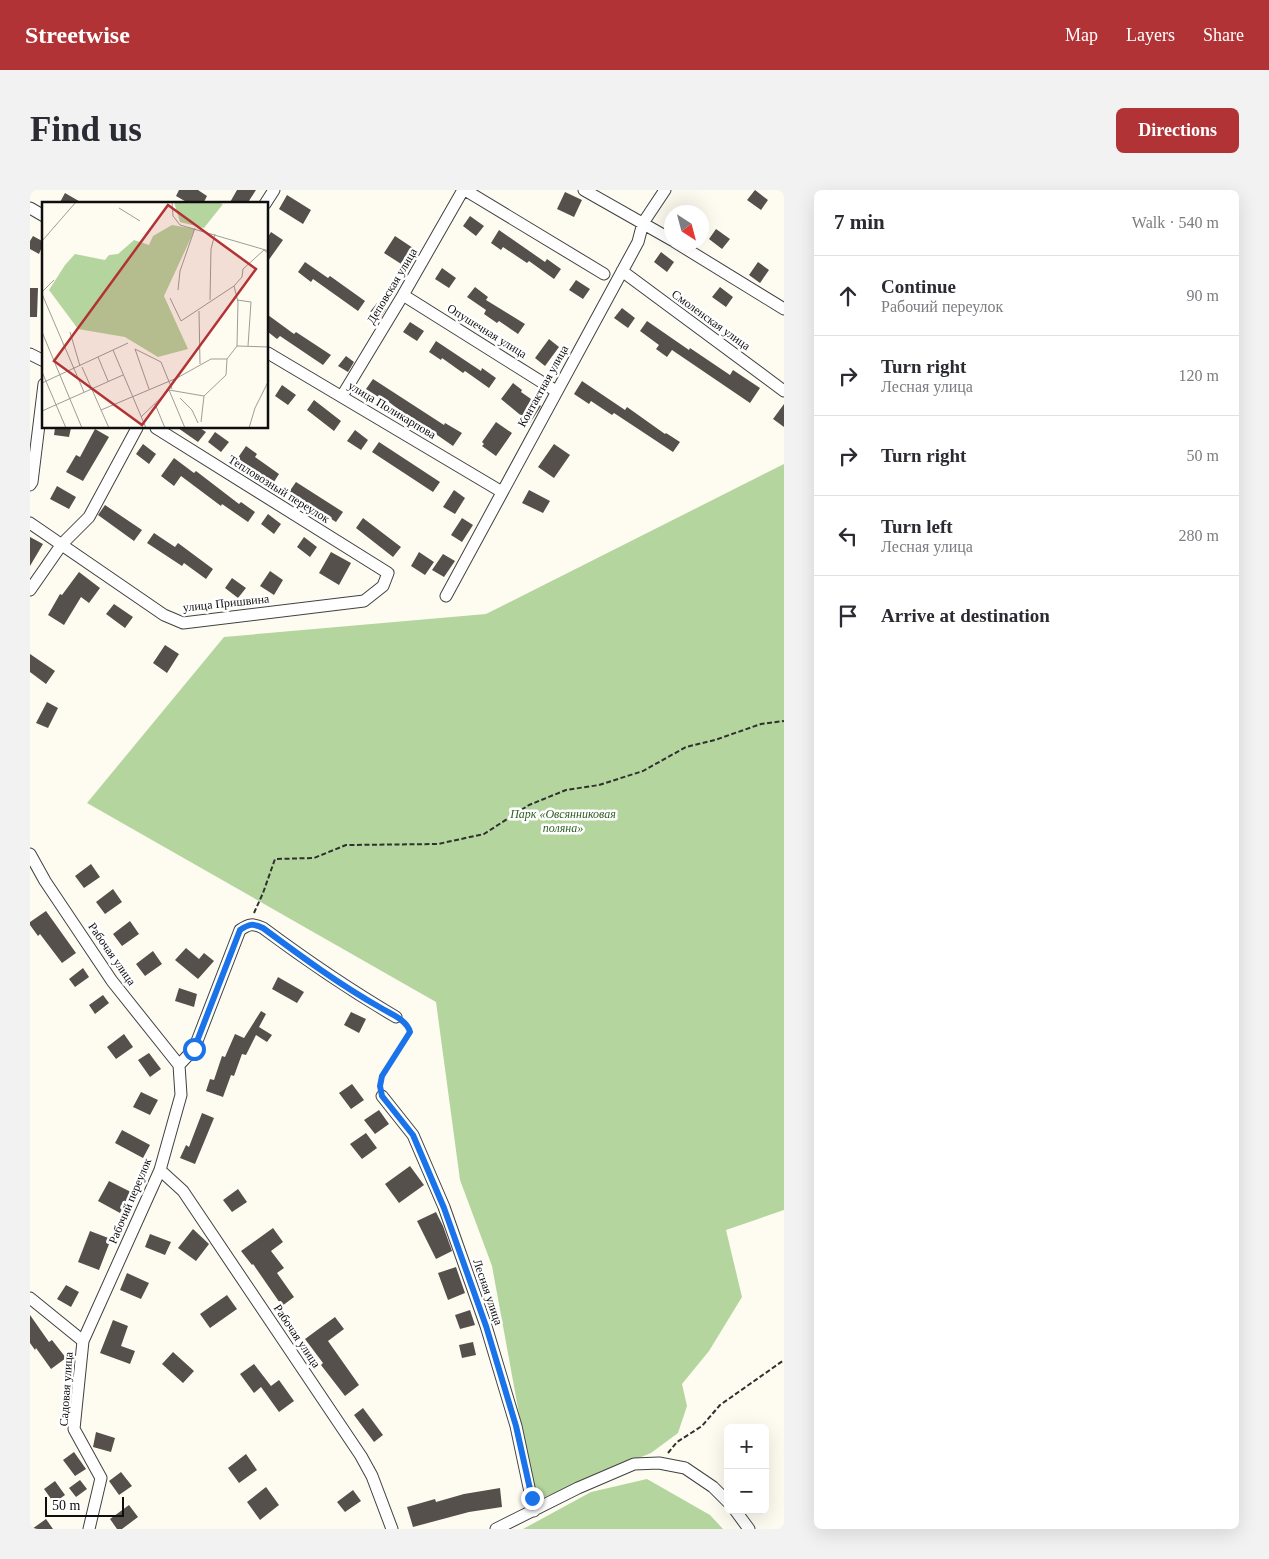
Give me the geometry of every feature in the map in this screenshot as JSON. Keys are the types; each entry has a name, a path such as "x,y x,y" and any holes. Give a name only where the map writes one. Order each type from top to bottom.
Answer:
{"street":[{"path":"267,202 274,190"},
{"path":"464,190 604,274"},
{"name":"Деповская улица","path":"342,396 464,190"},
{"path":"584,190 664,235"},
{"name":"Контактная улица","path":"446,596 638,242 643,223 665,190"},
{"path":"30,208 42,215"},
{"path":"688,250 784,309"},
{"name":"Смоленская улица","path":"622,271 784,391"},
{"name":"Опушечная улица","path":"403,295 556,391"},
{"path":"30,354 42,360"},
{"name":"улица Поликарпова","path":"269,354 502,492"},
{"path":"30,485 32,482 42,400"},
{"path":"30,590 62,544 89,517 136,429"},
{"name":"Тепловозный переулок","path":"158,429 388,573 383,586 364,601"},
{"name":"улица Пришвина","path":"30,523 164,615 183,623 364,601"},
{"name":"Рабочая улица","path":"30,854 45,881 112,981 179,1064"},
{"path":"179,1064 194,1049 244,927 256,924 361,997 396,1017"},
{"name":"Рабочий переулок","path":"83,1341 160,1170 181,1095 179,1064"},
{"name":"Лесная улица","path":"382,1096 413,1135 444,1208 489,1335 516,1426 534,1511"},
{"name":"Рабочая улица","path":"160,1170 183,1191 361,1456 372,1476 392,1529"},
{"name":"Садовая улица","path":"30,1298 83,1341 74,1429 101,1478 89,1529"},
{"path":"496,1529 578,1488 634,1464 659,1463 685,1468 713,1487 724,1498"},
{"path":"738,1514 749,1529"}],"path":[{"path":"244,927 263,893 275,859 314,858 346,845 438,844 484,834 529,805 566,790 599,785 643,771 686,747 715,740 761,724 784,721"},
{"path":"382,1096 380,1086 382,1076 410,1032 409,1027 396,1017"},
{"path":"659,1463 677,1442 702,1426 720,1405 784,1360"}],"green space":[{"name":"Парк «Овсянниковая поляна»","path":"784,464 784,1210 726,1230 742,1297 709,1351 682,1384 687,1406 678,1433 651,1453 535,1501 492,1266 460,1180 436,1002 87,803 224,637 486,614"},
{"path":"647,1479 710,1515 723,1529 523,1529 591,1492"}],"building":[{"path":"179,190 198,190 207,196 204,202 186,202 176,196"},
{"path":"237,190 256,190 248,202 230,202"},
{"path":"755,190 768,200 761,210 747,200"},
{"path":"565,192 582,200 574,217 557,209"},
{"path":"65,193 81,202 60,202"},
{"path":"287,195 311,210 303,224 279,209"},
{"path":"470,216 484,226 476,236 463,226"},
{"path":"716,229 730,239 722,249 709,239"},
{"path":"499,230 545,262 547,259 561,269 554,279 529,261 527,263 503,247 501,250 491,243"},
{"path":"271,232 283,240 269,260 269,235"},
{"path":"33,236 42,241 39,254 30,249 30,241"},
{"path":"395,236 419,252 409,269 384,253"},
{"path":"661,252 674,262 667,272 654,262"},
{"path":"305,262 328,278 330,276 365,301 358,311 313,279 311,282 298,272"},
{"path":"758,262 769,270 760,283 749,275"},
{"path":"442,268 456,278 449,288 435,279"},
{"path":"576,280 590,289 583,299 569,290"},
{"path":"475,287 488,297 486,300 525,324 518,334 499,321 497,323 484,314 486,310 467,297"},
{"path":"720,287 733,297 726,307 712,297"},
{"path":"30,288 38,288 37,317 30,317"},
{"path":"377,303 386,309 379,320 369,313"},
{"path":"622,308 635,318 628,328 614,318"},
{"path":"269,316 294,334 296,332 331,355 323,365 280,336 277,339 269,333"},
{"path":"647,321 730,375 733,370 760,388 750,403 672,350 667,357 656,349 659,345 640,331"},
{"path":"410,322 424,331 417,341 403,332"},
{"path":"549,339 559,347 545,366 535,358"},
{"path":"436,341 481,371 482,368 496,378 489,388 465,371 463,373 442,358 441,360 429,352"},
{"path":"346,356 354,362 348,372 338,366"},
{"path":"373,379 444,425 445,423 462,433 453,446 381,396 380,398 366,389"},
{"path":"582,381 625,410 627,407 665,434 680,442 673,452 614,413 612,415 591,401 589,404 574,394"},
{"path":"513,383 522,390 521,392 541,406 530,423 501,399"},
{"path":"282,385 296,395 288,405 275,396"},
{"path":"314,400 341,421 334,431 307,410"},
{"path":"784,404 784,427 773,419"},
{"path":"496,422 512,433 496,456 482,446 484,444 482,442"},
{"path":"55,429 71,429 69,437 54,435"},
{"path":"95,429 109,437 83,481 66,472 76,455 80,457"},
{"path":"179,429 202,429 206,432 198,442"},
{"path":"355,430 368,440 361,450 347,441"},
{"path":"215,432 229,442 221,452 208,442"},
{"path":"379,442 440,482 433,492 372,452"},
{"path":"143,444 156,454 149,464 136,454"},
{"path":"554,444 570,455 554,478 538,467"},
{"path":"246,446 257,454 255,457 279,474 272,485 248,467 246,470 235,462"},
{"path":"174,458 194,473 196,471 239,504 241,502 255,512 248,522 222,504 221,506 181,476 174,486 161,476"},
{"path":"296,482 343,512 336,522 289,492"},
{"path":"57,486 76,497 69,509 50,499"},
{"path":"454,490 465,498 455,514 443,507"},
{"path":"529,490 550,501 543,513 522,503"},
{"path":"105,505 142,530 134,541 98,515"},
{"path":"268,514 281,524 274,534 261,524"},
{"path":"363,518 401,547 393,557 356,528"},
{"path":"462,518 473,525 462,542 451,535"},
{"path":"154,533 175,547 178,543 213,569 206,579 184,563 182,566 147,543"},
{"path":"30,537 43,544 30,566"},
{"path":"304,537 317,547 310,557 297,547"},
{"path":"331,552 351,563 339,585 319,573"},
{"path":"419,552 434,562 425,575 411,566"},
{"path":"443,554 455,561 444,577 432,570"},
{"path":"270,571 283,580 274,595 260,586"},
{"path":"79,572 100,588 89,603 81,597 64,625 48,615 60,594 62,595"},
{"path":"232,578 246,588 238,598 225,588"},
{"path":"114,604 133,617 125,628 106,614"},
{"path":"165,645 179,654 167,673 153,663"},
{"path":"30,654 55,671 46,684 30,672"},
{"path":"47,702 58,708 48,728 36,723"},
{"path":"91,864 100,877 84,888 75,876"},
{"path":"113,889 122,902 105,914 96,902"},
{"path":"46,911 76,953 62,963 40,934 38,936 30,925 30,922"},
{"path":"130,921 139,934 122,946 113,934"},
{"path":"186,948 199,959 204,953 214,961 198,979 175,960"},
{"path":"153,951 162,964 145,976 136,964"},
{"path":"83,968 89,977 75,987 69,979"},
{"path":"278,977 304,992 297,1003 272,989"},
{"path":"179,988 197,994 194,1007 175,1001"},
{"path":"103,995 109,1003 95,1014 89,1005"},
{"path":"261,1011 266,1014 259,1027 272,1035 267,1042 256,1035 246,1055 242,1054 234,1076 231,1075 223,1097 206,1091 210,1079 214,1080 222,1056 225,1057 235,1034 244,1038"},
{"path":"351,1012 366,1019 359,1033 344,1025"},
{"path":"124,1034 133,1047 116,1059 107,1047"},
{"path":"149,1053 161,1069 150,1077 138,1060"},
{"path":"352,1084 364,1100 351,1109 339,1093"},
{"path":"141,1092 158,1100 150,1115 133,1107"},
{"path":"379,1110 389,1124 375,1134 364,1120"},
{"path":"202,1113 214,1118 195,1164 180,1158 186,1145 189,1147"},
{"path":"122,1130 150,1145 143,1158 115,1143"},
{"path":"366,1133 377,1148 362,1159 350,1144"},
{"path":"410,1166 424,1185 399,1203 385,1184"},
{"path":"109,1181 131,1192 120,1213 98,1201"},
{"path":"238,1189 247,1202 232,1212 223,1200"},
{"path":"436,1212 452,1251 436,1259 417,1221"},
{"path":"273,1228 283,1242 271,1251 284,1268 277,1273 294,1297 282,1306 253,1264 241,1251"},
{"path":"193,1229 209,1244 196,1261 178,1248"},
{"path":"90,1231 111,1239 99,1270 78,1262"},
{"path":"150,1234 171,1242 165,1255 145,1247"},
{"path":"456,1267 465,1293 448,1300 438,1273"},
{"path":"127,1273 149,1283 141,1299 120,1290"},
{"path":"66,1285 79,1292 71,1307 57,1299"},
{"path":"227,1295 237,1309 210,1328 200,1314"},
{"path":"470,1310 475,1325 460,1329 455,1315"},
{"path":"30,1315 49,1342 52,1340 66,1358 51,1369 36,1348 35,1350 30,1343"},
{"path":"335,1317 344,1329 328,1341 359,1385 345,1396 321,1365 323,1363 305,1339"},
{"path":"113,1320 128,1326 121,1346 135,1351 130,1364 100,1353"},
{"path":"473,1342 476,1355 462,1358 459,1345"},
{"path":"173,1352 194,1371 183,1383 162,1364"},
{"path":"254,1364 271,1386 279,1380 294,1401 279,1412 261,1387 254,1393 240,1374"},
{"path":"363,1408 383,1435 374,1442 354,1415"},
{"path":"96,1432 115,1438 111,1452 93,1447"},
{"path":"74,1452 86,1469 75,1476 63,1460"},
{"path":"246,1454 257,1470 239,1483 228,1468"},
{"path":"121,1472 132,1486 119,1495 109,1481"},
{"path":"80,1480 87,1489 76,1497 69,1488"},
{"path":"55,1481 65,1495 54,1503 44,1489"},
{"path":"266,1487 279,1505 260,1520 247,1502"},
{"path":"500,1488 502,1507 469,1512 413,1527 407,1507 435,1499 436,1502 464,1494"},
{"path":"353,1490 361,1501 345,1512 337,1502"},
{"path":"129,1505 138,1517 122,1529 117,1529 110,1519"},
{"path":"46,1519 53,1529 32,1529"}],"route":[{"path":"194,1049 240,930 247,924 256,924 263,928 316,967 409,1027 410,1032 382,1076 380,1086 382,1096 413,1135 444,1208 486,1326 516,1426 532,1498"}]}
